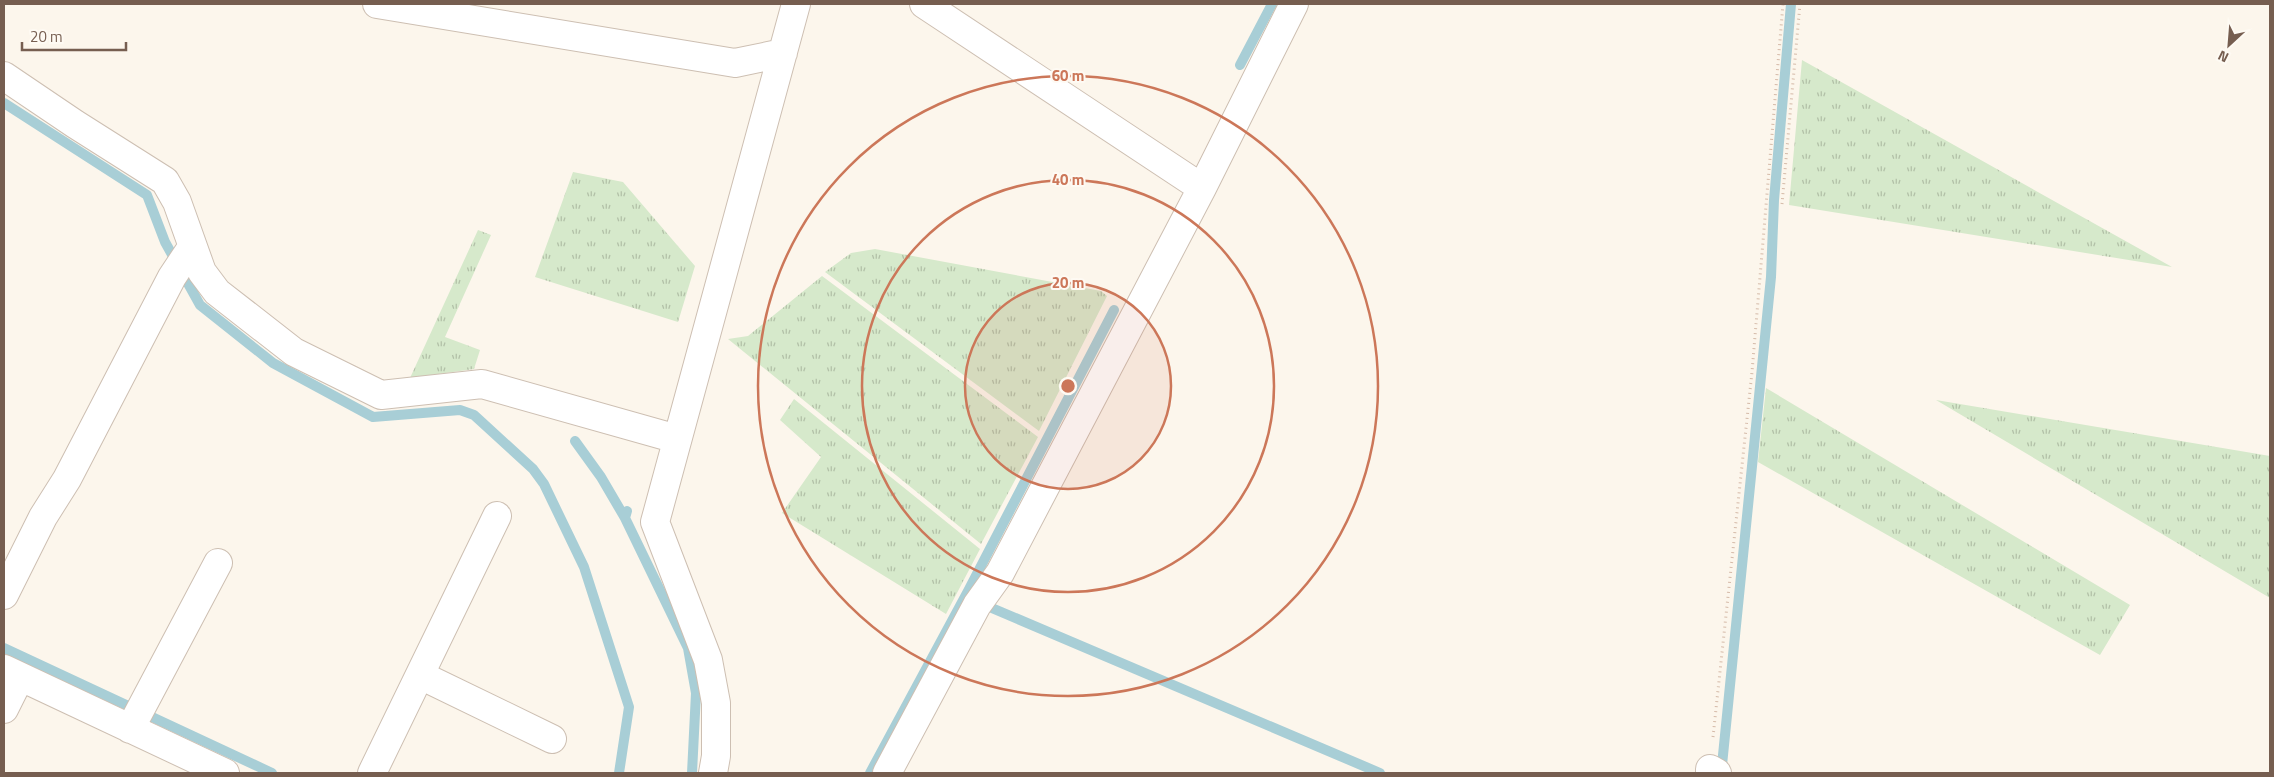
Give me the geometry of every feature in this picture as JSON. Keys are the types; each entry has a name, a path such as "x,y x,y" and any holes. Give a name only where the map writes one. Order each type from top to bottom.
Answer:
{"street":[{"path":"377,4 735,63 783,53"},
{"path":"713,773 716,756 716,703 708,660 655,522 796,4"},
{"path":"924,4 1202,188"},
{"path":"887,773 979,602 1000,572 1202,188 1294,4"},
{"path":"4,595 43,517 67,479 183,261 177,202 165,181 6,83"},
{"path":"183,261 202,272 217,292 294,352 381,395 482,384 677,438"},
{"path":"372,773 497,516"},
{"path":"137,716 218,564"},
{"path":"4,709 12,673 137,716 225,773"},
{"path":"420,675 552,739"}],"path":[{"path":"1712,772 1752,372 1783,4"},
{"path":"1782,204 1800,4"}],"green space":[{"path":"1802,60 2172,267 1789,205"},
{"path":"573,172 623,182 695,266 678,322 535,277"},
{"path":"478,230 491,235 445,337 480,350 474,369 410,378"},
{"path":"875,249 1101,291 1107,296 1039,431 825,272 851,253"},
{"path":"822,276 1038,437 981,544 728,339 748,336"},
{"path":"1766,388 2130,605 2100,655 1758,462"},
{"path":"794,399 980,549 946,614 782,513 821,457 780,420"},
{"path":"1936,400 2270,456 2270,598"}],"waterway":[{"path":"1240,65 1272,4"},
{"path":"1722,765 1771,277 1774,200 1791,4"},
{"path":"4,103 147,195 165,242 200,305 273,363 373,417 460,410 474,415 533,469 544,484 584,567 629,707 619,773"},
{"path":"870,773 968,591 1114,310"},
{"path":"575,441 601,477 625,518"},
{"path":"627,511 625,518 688,648 696,693 692,773"},
{"path":"980,603 1380,773"},
{"path":"4,648 272,773"}]}
